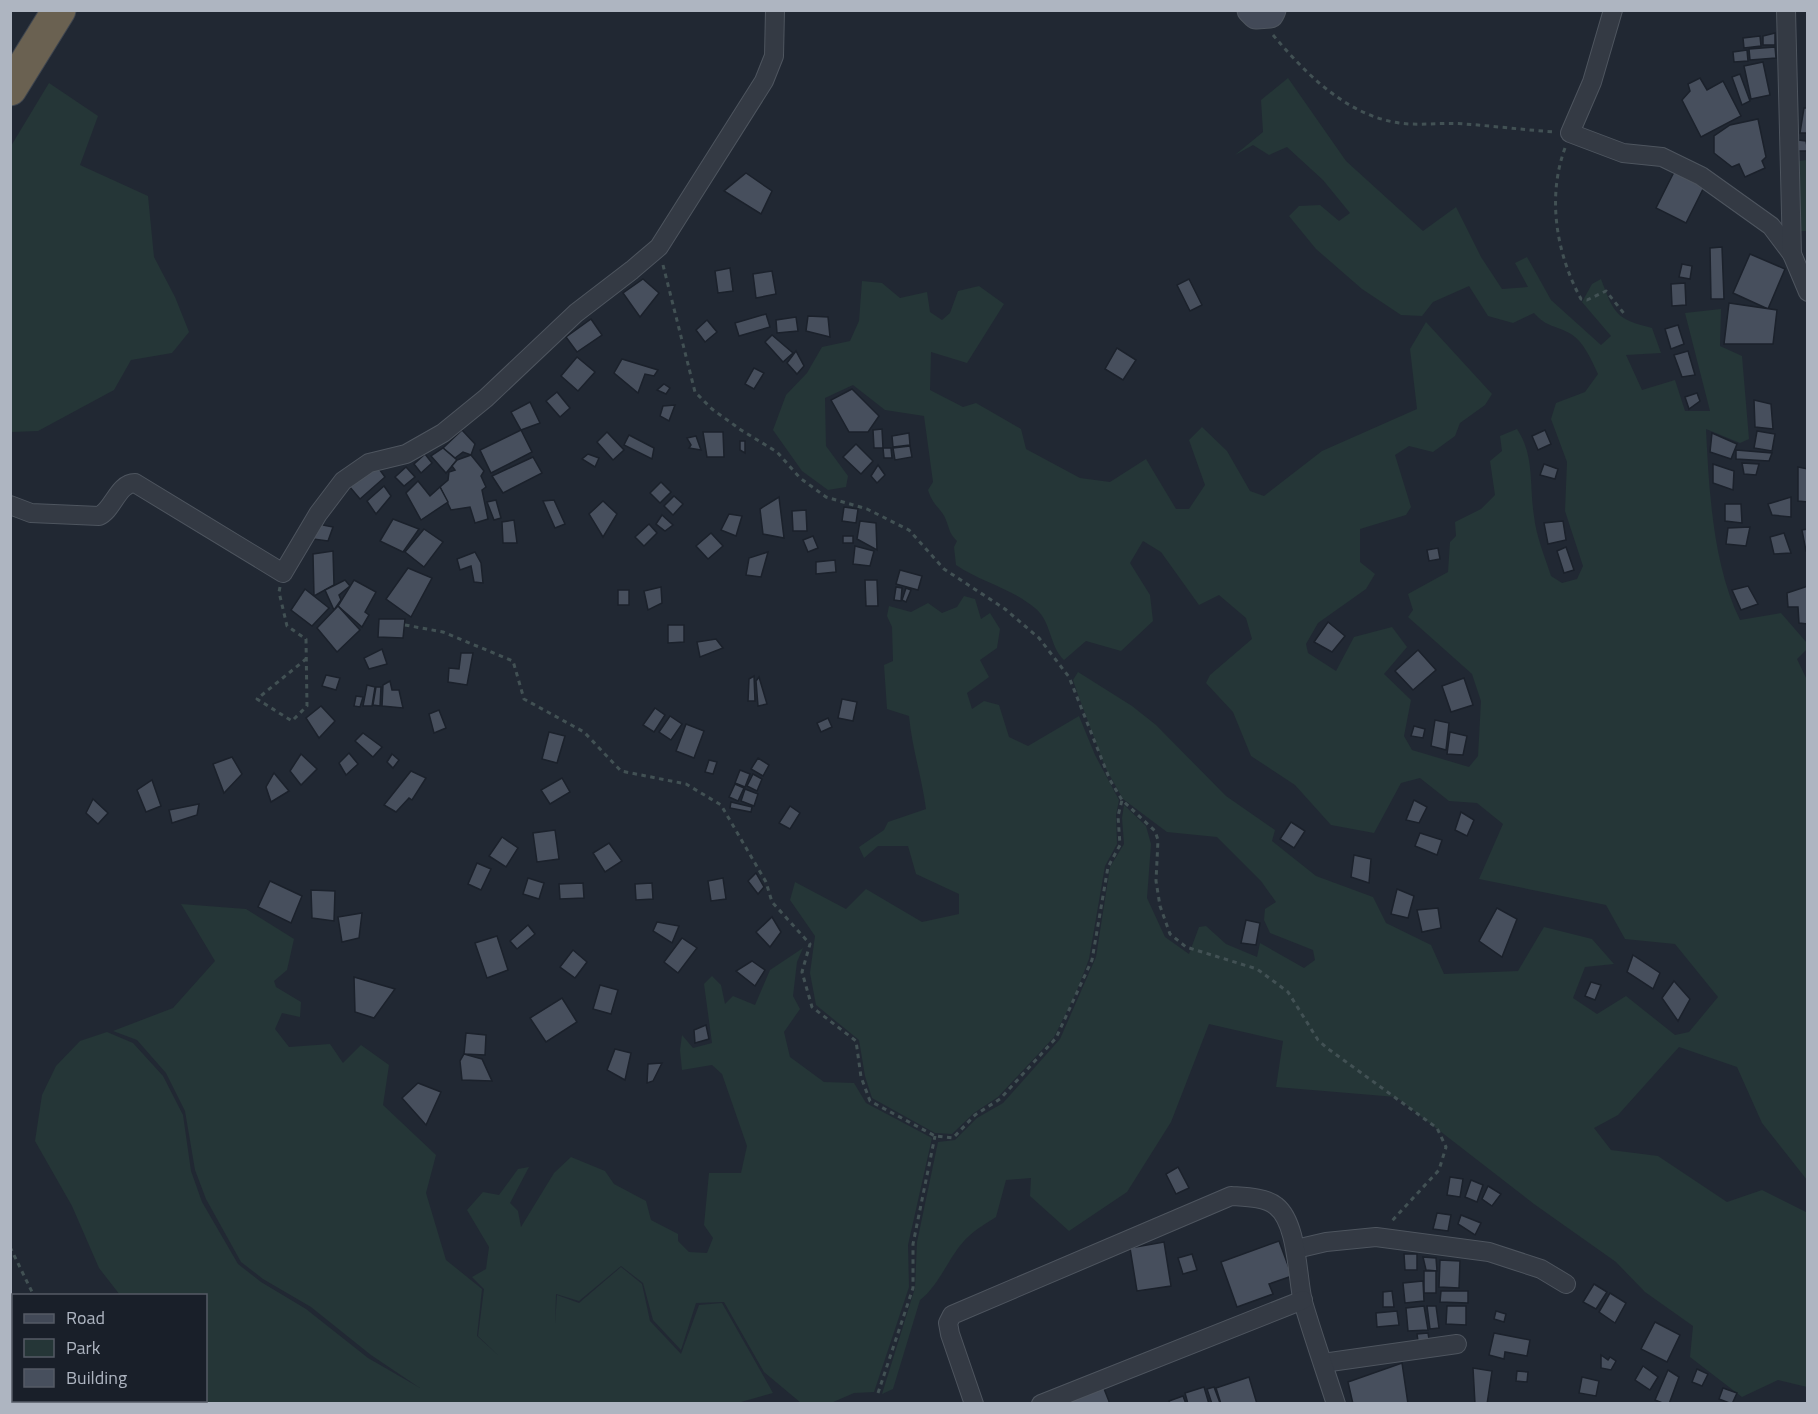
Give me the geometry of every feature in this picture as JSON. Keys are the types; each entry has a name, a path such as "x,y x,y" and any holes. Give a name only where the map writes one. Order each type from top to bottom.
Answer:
{"highway":[{"path":"10,89 59,10"}],"street":[{"path":"10,505 31,513 99,516 106,513 125,487 135,483 283,573 318,514 343,481 369,463 406,453 443,433 486,398 576,313 633,270 659,247 764,81 774,56 775,10"},
{"path":"1613,10 1592,82 1570,133 1623,153 1662,157 1701,176 1771,226 1792,254 1808,292"},
{"path":"1786,10 1792,254"},
{"path":"974,1404 950,1334 948,1323 952,1315 1231,1196 1253,1197 1276,1206 1288,1225 1296,1249 1303,1300 1336,1404"},
{"path":"1296,1249 1326,1242 1376,1238 1488,1252 1541,1269 1566,1284"},
{"path":"1041,1404 1303,1300"},
{"path":"1323,1363 1457,1344"}],"path":[{"path":"1260,12 1311,76 1352,106 1378,119 1401,123 1462,123 1517,130 1570,133 1558,174 1557,238 1581,299 1587,300 1606,291 1611,293 1626,316"},
{"path":"659,247 695,392 731,423 777,452 800,478 821,494 831,500 867,509 909,530 944,569 1005,609 1039,638 1069,676 1100,762 1122,800 1155,831 1158,840 1156,881 1160,906 1164,923 1176,940 1186,947 1257,969 1272,980 1288,992 1318,1040 1429,1121 1443,1137 1445,1156 1439,1170 1376,1238"},
{"path":"283,573 279,592 288,626 306,639 307,706 292,721 256,699 306,658"},
{"path":"405,625 443,632 513,661 524,699 584,732 621,771 686,784 721,806 766,882 772,902 810,944 802,972 812,1006 856,1041 861,1077 870,1101 935,1136 953,1138 975,1115 1000,1099 1056,1038 1092,960 1108,867 1120,845 1118,816 1122,800"},
{"path":"878,1393 913,1288 912,1244 935,1136"},
{"path":"10,1247 33,1294"}],"green space":[{"path":"1288,78 1346,161 1423,231 1456,207 1481,257 1502,289 1528,287 1515,263 1527,257 1551,300 1601,345 1611,336 1582,302 1592,284 1601,279 1613,308 1623,318 1652,328 1661,353 1626,355 1642,390 1675,380 1685,411 1710,411 1685,313 1721,309 1720,346 1742,356 1749,439 1740,443 1706,429 1709,477 1718,552 1731,599 1740,620 1781,613 1807,643 1807,649 1797,659 1808,682 1807,1180 1762,1123 1737,1067 1679,1047 1618,1115 1594,1128 1611,1150 1658,1156 1727,1202 1762,1190 1806,1212 1807,1387 1778,1380 1742,1397 1690,1357 1693,1326 1645,1292 1616,1262 1534,1204 1396,1097 1276,1087 1283,1041 1209,1024 1171,1122 1127,1192 1069,1231 1030,1196 1031,1178 1006,1180 996,1217 962,1243 934,1286 920,1300 893,1389 882,1394 915,1288 917,1242 938,1142 955,1140 977,1118 1003,1103 1060,1039 1096,957 1110,867 1124,844 1122,818 1124,805 1146,826 1151,844 1147,898 1165,937 1189,954 1199,927 1206,926 1226,944 1257,957 1260,943 1304,968 1315,960 1313,950 1270,933 1264,920 1265,909 1276,902 1261,881 1217,837 1167,832 1123,799 1105,767 1077,692 1073,680 1078,672 1132,706 1156,725 1226,796 1275,830 1272,841 1316,876 1373,897 1386,923 1431,945 1444,974 1518,971 1544,927 1592,939 1614,964 1585,967 1573,998 1597,1014 1626,996 1675,1035 1689,1032 1718,997 1675,944 1625,939 1606,905 1479,879 1503,824 1477,803 1449,801 1420,778 1401,783 1374,833 1331,825 1295,785 1251,756 1233,712 1206,683 1210,675 1252,639 1246,618 1219,595 1199,605 1161,552 1143,541 1130,563 1150,595 1153,621 1121,651 1086,641 1064,660 1056,648 1045,620 1035,608 1016,595 956,565 954,547 957,541 928,490 933,482 924,416 885,410 853,385 825,398 826,446 848,476 846,487 828,490 802,471 773,430 786,395 807,373 822,347 850,341 859,321 862,281 882,283 900,298 927,292 930,312 942,320 950,313 958,291 979,286 1004,304 967,363 931,352 930,390 963,407 976,403 1021,429 1026,449 1080,478 1110,482 1146,459 1176,509 1189,509 1205,485 1189,440 1202,427 1227,451 1250,491 1264,496 1322,451 1417,409 1410,349 1426,322 1492,394 1485,405 1460,423 1455,436 1433,452 1409,446 1395,455 1411,507 1406,515 1360,529 1360,562 1375,574 1366,589 1318,623 1306,644 1308,653 1336,671 1354,637 1392,627 1407,647 1384,674 1411,700 1404,736 1412,750 1469,767 1478,756 1481,701 1472,674 1408,617 1413,610 1408,594 1448,572 1450,542 1456,536 1455,522 1481,509 1495,495 1490,461 1502,451 1500,436 1517,429 1527,450 1535,524 1551,576 1562,583 1577,579 1583,566 1565,511 1567,462 1551,419 1556,403 1585,392 1598,374 1576,337 1543,321 1534,313 1513,323 1488,316 1469,286 1433,302 1422,316 1401,315 1362,289 1316,249 1289,216 1299,206 1320,205 1339,221 1350,213 1323,180 1287,147 1269,155 1253,145 1235,155 1263,132 1261,100"},
{"path":"49,83 98,116 80,165 148,196 154,257 175,297 189,332 172,353 131,360 114,390 38,431 11,432 11,146"},
{"path":"1807,160 1807,231 1799,231 1798,161"},
{"path":"964,596 975,599 981,619 990,613 1000,629 997,648 980,660 989,677 967,693 972,709 984,701 999,705 1009,737 1028,746 1079,716 1095,755 1119,800 1116,815 1117,844 1105,866 1089,959 1076,993 1054,1037 998,1097 974,1113 952,1134 935,1133 872,1098 865,1076 859,1040 816,1005 810,973 815,936 790,900 795,882 846,909 866,889 922,922 959,914 959,894 916,874 908,846 878,846 864,858 859,847 884,830 888,822 926,809 909,716 887,709 884,665 893,661 892,627 887,616 889,606 911,612 928,603 942,613 957,607"},
{"path":"181,904 246,909 294,939 287,970 274,981 276,987 301,1002 300,1017 282,1013 275,1029 289,1047 330,1044 343,1063 361,1045 389,1065 383,1105 436,1155 426,1193 446,1260 482,1289 477,1336 499,1356 478,1336 484,1289 472,1277 486,1269 489,1247 467,1210 483,1192 499,1195 518,1169 529,1167 510,1203 518,1211 521,1227 554,1173 571,1157 605,1171 614,1184 646,1201 651,1220 678,1234 678,1241 689,1252 707,1253 713,1238 704,1225 709,1173 741,1173 747,1146 722,1074 712,1065 682,1070 680,1050 682,1035 693,1048 712,1043 704,984 712,976 721,985 725,1004 733,996 755,1005 770,970 803,948 797,962 793,996 800,1009 784,1032 790,1057 824,1082 854,1083 866,1103 932,1138 908,1245 909,1287 874,1392 854,1393 831,1403 801,1403 764,1372 724,1302 696,1303 681,1350 653,1320 643,1283 621,1266 579,1301 556,1294 555,1324 557,1295 579,1303 621,1267 642,1284 650,1321 681,1354 699,1305 722,1303 773,1393 734,1404 176,1403 207,1402 207,1294 119,1294 99,1268 72,1206 35,1141 42,1095 56,1066 80,1041 107,1032 133,1043 163,1076 183,1115 191,1171 202,1202 238,1264 261,1282 306,1309 368,1358 420,1388 371,1355 311,1307 263,1279 241,1262 206,1199 195,1170 185,1111 166,1073 137,1040 113,1031 173,1008 215,961"}],"building":[{"path":"1775,33 1775,45 1763,45 1763,36"},
{"path":"1760,36 1761,46 1744,48 1743,38"},
{"path":"1775,47 1776,58 1750,60 1749,49"},
{"path":"1747,50 1748,61 1734,62 1733,52"},
{"path":"1763,62 1770,95 1751,99 1744,66"},
{"path":"1740,74 1750,101 1742,105 1732,77"},
{"path":"1700,78 1707,90 1723,81 1741,116 1701,137 1682,100 1690,91 1688,84"},
{"path":"1804,108 1808,108 1808,133 1800,133"},
{"path":"1758,119 1766,157 1762,161 1765,168 1745,177 1739,164 1732,167 1714,153 1714,136 1730,125"},
{"path":"1798,140 1806,141 1808,151 1797,151"},
{"path":"1674,172 1704,187 1686,223 1656,208"},
{"path":"746,173 772,191 761,214 724,191"},
{"path":"1722,247 1724,299 1711,299 1710,248"},
{"path":"1750,254 1785,269 1768,309 1733,293"},
{"path":"1682,264 1692,266 1690,279 1679,277"},
{"path":"730,268 733,291 718,293 715,271"},
{"path":"772,271 776,294 756,298 753,274"},
{"path":"643,279 659,293 640,317 623,293"},
{"path":"1189,279 1202,305 1190,311 1177,285"},
{"path":"1685,283 1686,305 1672,306 1671,284"},
{"path":"1729,303 1777,310 1773,344 1724,344"},
{"path":"766,314 770,327 739,336 735,323"},
{"path":"808,316 828,317 830,337 806,331"},
{"path":"796,317 798,331 777,333 776,320"},
{"path":"591,319 602,335 577,352 566,337"},
{"path":"707,320 717,332 705,342 696,330"},
{"path":"1678,325 1684,344 1671,349 1665,329"},
{"path":"772,335 793,353 783,362 765,342"},
{"path":"1117,348 1136,360 1123,380 1105,369"},
{"path":"796,351 804,366 797,374 787,363"},
{"path":"1688,351 1695,375 1682,377 1674,355"},
{"path":"577,357 595,372 578,391 561,376"},
{"path":"622,359 658,370 654,376 645,374 638,393 614,373"},
{"path":"754,368 764,373 754,389 745,384"},
{"path":"664,384 670,388 666,394 657,390"},
{"path":"852,389 879,416 868,432 849,432 831,400"},
{"path":"557,392 570,408 560,417 546,401"},
{"path":"1697,393 1700,401 1689,409 1685,397"},
{"path":"1754,400 1771,404 1773,429 1755,427"},
{"path":"530,402 540,423 521,430 511,412"},
{"path":"675,405 669,421 660,416 663,406"},
{"path":"882,429 883,448 874,448 873,430"},
{"path":"462,430 475,444 471,455 463,452 455,458 443,448"},
{"path":"521,430 532,452 491,473 480,450"},
{"path":"1545,430 1551,444 1538,450 1532,436"},
{"path":"1757,431 1775,434 1772,451 1754,448"},
{"path":"607,432 624,450 613,460 597,442"},
{"path":"703,432 723,432 724,457 707,457"},
{"path":"909,433 910,445 893,447 892,436"},
{"path":"1712,433 1737,444 1731,459 1710,452"},
{"path":"629,435 654,448 652,459 624,445"},
{"path":"696,436 701,450 689,448 691,445 687,438"},
{"path":"740,441 745,441 745,453 740,450"},
{"path":"856,444 873,461 861,474 843,457"},
{"path":"910,446 912,457 895,460 893,448"},
{"path":"443,448 457,460 446,473 431,456"},
{"path":"883,448 891,448 892,458 884,458"},
{"path":"1736,450 1772,453 1769,461 1736,459"},
{"path":"425,454 432,463 421,473 414,464"},
{"path":"588,454 599,458 595,467 582,459"},
{"path":"471,455 484,471 481,476 486,487 482,490 488,519 475,523 470,507 451,510 440,487 448,480 449,472 455,470 452,466 457,460"},
{"path":"533,457 542,473 503,493 492,476"},
{"path":"374,462 385,477 360,499 349,486"},
{"path":"1742,463 1759,464 1756,475 1744,474"},
{"path":"1544,464 1558,469 1555,479 1540,475"},
{"path":"1713,464 1734,471 1733,490 1713,483"},
{"path":"878,465 885,475 877,483 871,476"},
{"path":"406,467 415,477 404,486 395,477"},
{"path":"1798,467 1808,469 1808,502 1798,501"},
{"path":"418,481 430,496 440,487 448,502 421,520 406,493"},
{"path":"661,482 671,492 660,503 650,493"},
{"path":"384,486 391,496 376,514 367,501"},
{"path":"674,496 683,504 673,515 664,506"},
{"path":"779,497 784,538 763,534 760,509"},
{"path":"1791,497 1791,517 1772,515 1768,504"},
{"path":"496,500 501,518 494,520 487,502"},
{"path":"554,500 565,524 555,528 543,501"},
{"path":"603,501 617,514 603,537 589,514"},
{"path":"1725,504 1741,504 1742,523 1725,521"},
{"path":"844,507 858,509 856,523 842,521"},
{"path":"806,510 807,531 793,531 792,511"},
{"path":"729,514 742,516 736,536 721,530"},
{"path":"662,515 673,525 665,531 656,524"},
{"path":"393,519 419,529 403,552 380,541"},
{"path":"514,520 517,543 503,543 502,522"},
{"path":"860,521 876,523 877,550 857,539"},
{"path":"1563,521 1566,540 1548,544 1544,523"},
{"path":"318,524 333,527 328,541 313,539"},
{"path":"649,524 657,533 644,546 635,537"},
{"path":"1750,527 1746,546 1726,544 1728,528"},
{"path":"424,529 443,542 424,567 405,552"},
{"path":"1808,529 1808,551 1806,551 1802,530"},
{"path":"711,533 723,546 708,559 696,546"},
{"path":"1784,533 1791,553 1774,554 1770,537"},
{"path":"813,536 818,548 808,552 803,540"},
{"path":"843,536 853,536 853,543 843,543"},
{"path":"855,546 874,551 870,566 853,564"},
{"path":"1566,547 1574,570 1564,573 1557,551"},
{"path":"1438,548 1440,559 1429,561 1427,550"},
{"path":"333,551 334,585 314,596 313,554"},
{"path":"475,552 481,563 483,583 474,582 471,566 460,570 457,559"},
{"path":"768,552 761,577 746,575 749,558"},
{"path":"835,560 836,572 816,574 816,562"},
{"path":"408,568 432,578 411,617 386,599"},
{"path":"900,570 922,576 918,590 896,584"},
{"path":"345,580 350,586 339,595 341,600 334,610 325,590"},
{"path":"354,580 376,592 365,612 369,615 362,627 338,606"},
{"path":"865,580 877,580 878,606 866,606"},
{"path":"1748,586 1758,604 1741,610 1732,590"},
{"path":"1808,586 1808,624 1799,623 1798,607 1788,607 1787,593"},
{"path":"661,587 662,603 648,610 644,591"},
{"path":"896,587 902,588 901,601 894,600"},
{"path":"906,588 911,590 906,602 902,600"},
{"path":"305,589 329,608 312,626 291,610"},
{"path":"618,590 629,590 629,605 618,605"},
{"path":"338,606 360,630 337,652 317,628"},
{"path":"379,619 405,619 403,638 378,637"},
{"path":"1328,622 1345,636 1332,652 1314,642"},
{"path":"668,625 684,625 684,642 668,643"},
{"path":"716,639 723,648 700,657 697,642"},
{"path":"382,649 387,664 369,669 364,658"},
{"path":"1418,650 1436,670 1413,690 1395,671"},
{"path":"461,653 473,653 467,685 448,682 449,668 459,669"},
{"path":"326,675 340,678 336,690 322,686"},
{"path":"754,676 755,701 748,701 749,679"},
{"path":"759,677 767,704 758,706 756,681"},
{"path":"1464,678 1473,705 1451,712 1442,686"},
{"path":"390,681 392,690 399,690 403,708 382,706 383,685"},
{"path":"367,685 375,687 372,706 363,706"},
{"path":"376,687 381,687 380,706 373,705"},
{"path":"356,696 363,697 360,707 354,706"},
{"path":"842,699 857,702 853,721 838,718"},
{"path":"321,706 335,721 319,738 306,718"},
{"path":"655,708 665,715 654,732 643,725"},
{"path":"439,710 446,728 434,733 429,714"},
{"path":"670,716 682,724 671,740 659,732"},
{"path":"828,718 832,727 821,732 817,723"},
{"path":"1435,720 1449,723 1446,750 1431,746"},
{"path":"686,724 704,731 694,758 676,751"},
{"path":"1414,726 1425,729 1423,738 1411,736"},
{"path":"549,732 565,736 557,763 542,759"},
{"path":"1450,732 1467,736 1463,755 1447,754"},
{"path":"363,733 382,747 373,757 355,741"},
{"path":"349,753 358,764 346,775 339,763"},
{"path":"301,754 317,769 301,785 290,771"},
{"path":"392,754 399,760 393,768 387,762"},
{"path":"232,757 242,774 224,793 213,764"},
{"path":"758,758 769,765 763,776 751,769"},
{"path":"709,760 717,762 713,774 705,772"},
{"path":"740,770 750,774 745,787 735,783"},
{"path":"411,771 426,778 412,800 409,798 396,812 384,805"},
{"path":"274,773 289,791 271,802 266,787"},
{"path":"753,774 762,779 757,791 747,786"},
{"path":"562,778 570,792 550,804 541,790"},
{"path":"152,780 161,806 146,812 137,790"},
{"path":"735,784 744,788 738,801 729,797"},
{"path":"745,789 758,794 754,806 741,801"},
{"path":"93,799 108,813 98,824 86,813"},
{"path":"1414,800 1427,807 1419,823 1406,820"},
{"path":"731,802 752,807 751,812 730,808"},
{"path":"199,804 197,815 172,823 169,810"},
{"path":"790,806 800,813 790,829 779,823"},
{"path":"1461,812 1474,820 1467,836 1455,830"},
{"path":"1291,822 1305,831 1294,848 1280,839"},
{"path":"555,830 559,859 537,862 533,833"},
{"path":"1420,833 1442,840 1437,855 1415,846"},
{"path":"502,837 518,848 506,867 489,856"},
{"path":"609,843 622,861 605,872 593,853"},
{"path":"1354,855 1371,859 1369,883 1351,877"},
{"path":"477,863 491,869 481,890 468,884"},
{"path":"756,873 764,887 758,894 748,881"},
{"path":"528,878 544,883 539,899 523,894"},
{"path":"723,878 726,899 711,901 708,881"},
{"path":"270,881 302,896 291,923 258,907"},
{"path":"583,883 584,898 560,899 559,884"},
{"path":"652,883 653,899 636,900 635,884"},
{"path":"1397,889 1414,896 1408,918 1391,914"},
{"path":"311,890 335,891 334,921 312,918"},
{"path":"1438,908 1441,928 1422,932 1417,910"},
{"path":"1497,908 1517,919 1502,957 1479,941"},
{"path":"362,913 359,938 342,942 338,917"},
{"path":"772,917 781,932 770,947 756,932"},
{"path":"1246,920 1260,923 1256,945 1241,943"},
{"path":"657,922 679,926 672,943 653,931"},
{"path":"528,925 535,934 517,949 510,941"},
{"path":"497,936 508,970 487,978 475,943"},
{"path":"682,938 697,948 678,973 664,962"},
{"path":"573,950 587,962 575,978 560,967"},
{"path":"1633,955 1660,973 1653,989 1627,972"},
{"path":"752,961 765,970 755,986 736,971"},
{"path":"354,977 395,989 374,1018 355,1012"},
{"path":"1674,981 1690,999 1678,1021 1662,998"},
{"path":"1591,982 1601,985 1595,1000 1585,996"},
{"path":"600,985 618,990 611,1014 593,1009"},
{"path":"562,998 577,1022 546,1042 530,1018"},
{"path":"706,1025 709,1039 695,1043 694,1030"},
{"path":"466,1033 486,1035 485,1055 464,1054"},
{"path":"615,1049 631,1053 625,1080 607,1070"},
{"path":"464,1054 482,1059 492,1081 462,1080 460,1061"},
{"path":"662,1063 653,1081 647,1083 648,1064"},
{"path":"418,1083 441,1092 426,1125 402,1098"},
{"path":"1178,1167 1189,1188 1176,1194 1166,1174"},
{"path":"1450,1177 1463,1179 1460,1197 1447,1195"},
{"path":"1471,1180 1483,1185 1477,1202 1465,1197"},
{"path":"1488,1186 1501,1194 1492,1206 1482,1199"},
{"path":"1437,1213 1451,1215 1448,1231 1433,1229"},
{"path":"1461,1215 1481,1223 1475,1235 1458,1224"},
{"path":"1279,1241 1292,1276 1269,1284 1273,1294 1237,1307 1221,1262"},
{"path":"1164,1242 1171,1286 1137,1291 1130,1248"},
{"path":"1192,1254 1197,1270 1183,1274 1178,1258"},
{"path":"1404,1254 1417,1254 1417,1270 1405,1270"},
{"path":"1423,1257 1436,1258 1437,1271 1426,1270"},
{"path":"1440,1260 1460,1261 1459,1288 1439,1287"},
{"path":"1424,1271 1436,1271 1436,1293 1424,1293"},
{"path":"1423,1281 1424,1301 1405,1303 1403,1283"},
{"path":"1594,1284 1607,1292 1596,1309 1583,1302"},
{"path":"1392,1291 1394,1307 1383,1307 1383,1292"},
{"path":"1441,1291 1468,1291 1468,1303 1440,1302"},
{"path":"1610,1293 1626,1303 1615,1323 1599,1312"},
{"path":"1424,1306 1428,1330 1408,1331 1406,1308"},
{"path":"1427,1306 1436,1306 1439,1328 1430,1329"},
{"path":"1447,1306 1466,1306 1466,1325 1446,1324"},
{"path":"1397,1311 1399,1325 1377,1327 1376,1313"},
{"path":"1496,1311 1506,1314 1504,1322 1494,1319"},
{"path":"1655,1322 1680,1335 1667,1362 1641,1349"},
{"path":"1428,1333 1429,1339 1418,1341 1417,1334"},
{"path":"1494,1333 1530,1340 1527,1356 1505,1352 1504,1359 1489,1355"},
{"path":"1601,1355 1608,1360 1610,1357 1616,1361 1611,1370 1601,1368"},
{"path":"1402,1363 1408,1404 1353,1404 1348,1382"},
{"path":"1643,1366 1658,1377 1650,1390 1635,1380"},
{"path":"1473,1368 1492,1371 1487,1404 1475,1404"},
{"path":"1697,1369 1708,1374 1702,1386 1692,1382"},
{"path":"1668,1370 1679,1377 1669,1404 1665,1404 1655,1400"},
{"path":"1517,1371 1528,1372 1527,1382 1516,1381"},
{"path":"1249,1377 1257,1404 1221,1404 1216,1388"},
{"path":"1582,1377 1599,1381 1596,1396 1579,1393"},
{"path":"1101,1381 1110,1404 1054,1404"},
{"path":"1204,1387 1209,1404 1188,1404 1185,1393"},
{"path":"1214,1387 1219,1404 1212,1404 1207,1389"},
{"path":"1723,1388 1737,1393 1732,1404 1719,1399"},
{"path":"1183,1396 1186,1404 1170,1404 1169,1401"}]}
